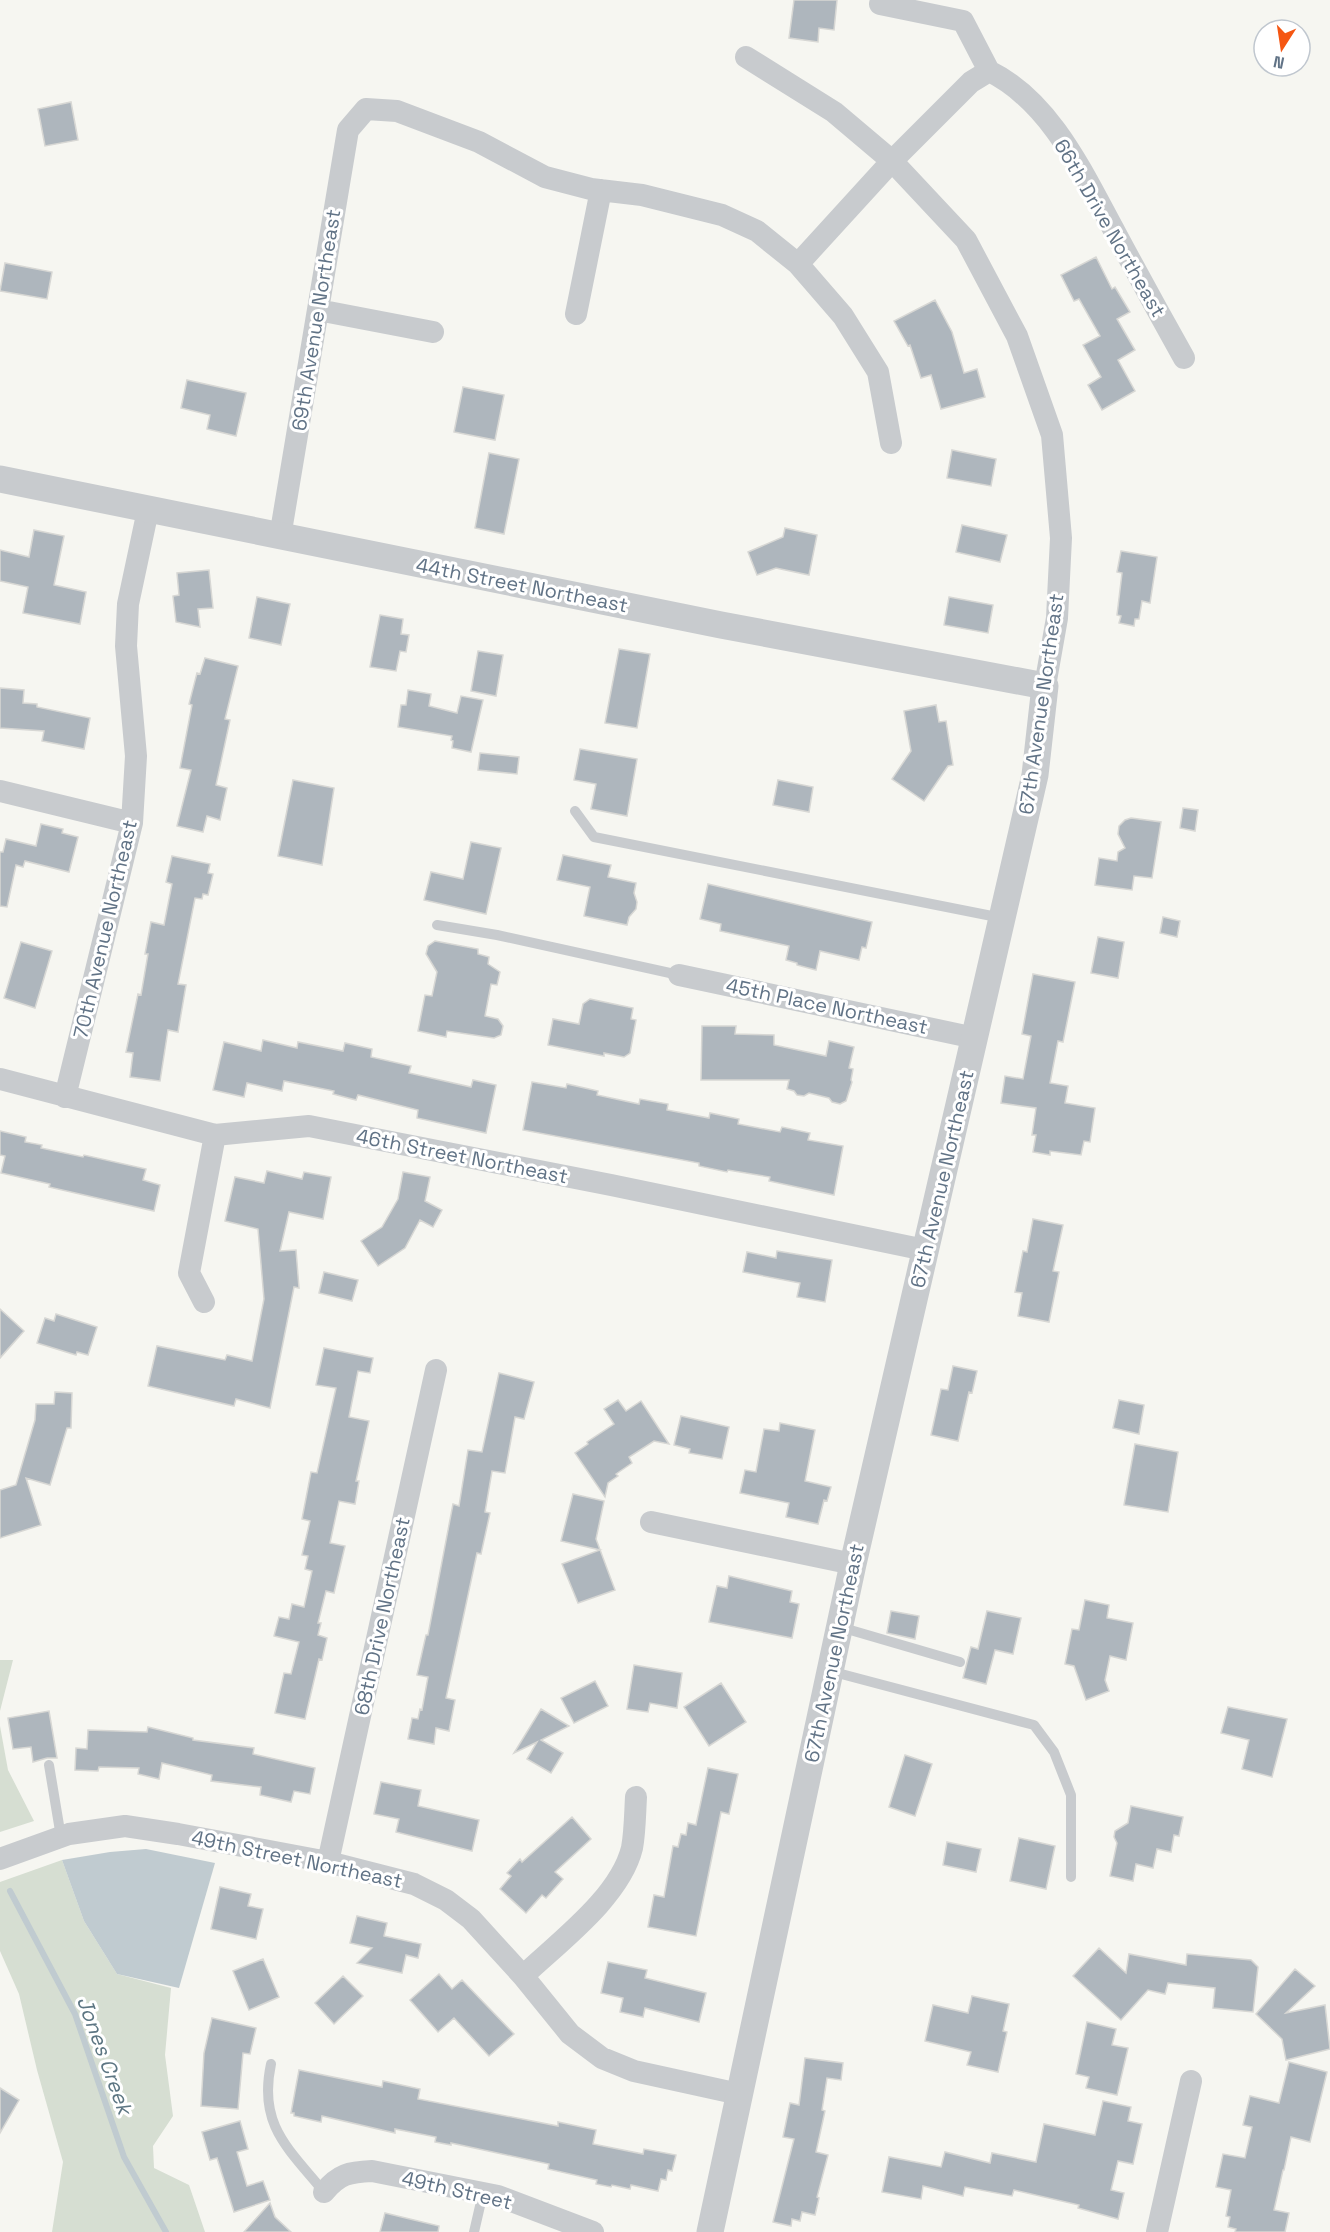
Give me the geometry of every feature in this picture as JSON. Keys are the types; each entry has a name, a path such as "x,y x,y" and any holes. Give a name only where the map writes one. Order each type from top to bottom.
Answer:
{"street":[{"path":"798,264 892,161 971,82 989,72 963,21 880,4"},
{"name":"67th Avenue Northeast","path":"710,2232 853,1564 1035,775 1045,686 1057,618 1061,538 1052,435 1017,336 966,240 892,161 834,112 746,57"},
{"name":"66th Drive Northeast","path":"989,72 1006,80 1024,93 1069,148 1184,358"},
{"name":"69th Avenue Northeast","path":"280,537 348,130 366,109 397,111 479,142 545,177 601,190"},
{"path":"576,314 601,190 642,195 722,215 757,231 798,264 843,316 878,372 891,443"},
{"path":"318,310 433,332"},
{"name":"44th Street Northeast","path":"0,479 710,623 1045,686"},
{"name":"70th Avenue Northeast","path":"64,1097 132,823 136,756 126,646 128,604 148,510"},
{"path":"0,791 132,823"},
{"name":"45th Place Northeast","path":"679,975 975,1038"},
{"name":"46th Street Northeast","path":"0,1079 214,1135 309,1126 623,1187 926,1250"},
{"path":"204,1302 189,1273 214,1135"},
{"name":"68th Drive Northeast","path":"328,1862 436,1370"},
{"path":"651,1522 853,1564"},
{"path":"524,1976 608,1897 621,1876 632,1848 636,1797"},
{"name":"49th Street Northeast","path":"0,1859 69,1834 125,1826 328,1862 414,1884 446,1900 471,1919 524,1976 570,2034 602,2058 634,2071 739,2094"},
{"path":"1157,2232 1191,2081"},
{"name":"49th Street","path":"324,2192 334,2179 352,2172 372,2171 498,2196 592,2232"}],"lane":[{"path":"575,811 594,837 1002,918"},
{"path":"437,924 679,975"},
{"path":"839,1627 960,1662"},
{"path":"830,1671 1034,1725 1054,1752 1071,1795 1071,1877"},
{"path":"49,1766 61,1837"},
{"path":"271,2064 267,2085 269,2107 277,2133 324,2192"},
{"path":"474,2232 483,2193"}],"shaded area":[{"path":"0,1660 13,1660 0,1711"},
{"path":"0,1726 8,1770 34,1821 0,1832"},
{"path":"146,1849 215,1863 179,1988 117,1974 84,1921 62,1860"},
{"path":"62,1860 84,1921 117,1974 171,1988 165,2055 173,2116 153,2146 154,2168 189,2185 205,2232 52,2232 63,2162 37,2070 19,1994 0,1951 0,1882"}],"building":[{"path":"794,0 837,0 834,30 819,28 818,42 789,38"},
{"path":"71,102 78,140 45,146 38,109"},
{"path":"1096,257 1112,289 1115,287 1130,312 1117,319 1135,350 1118,360 1135,391 1102,410 1088,385 1101,377 1083,345 1100,336 1079,299 1074,301 1061,275"},
{"path":"5,263 52,272 47,299 0,291"},
{"path":"935,300 952,332 964,373 977,369 985,397 941,409 931,375 921,378 910,345 908,346 894,321"},
{"path":"187,380 246,393 236,436 207,429 210,415 181,408"},
{"path":"463,387 504,395 495,440 454,432"},
{"path":"952,450 996,459 991,486 947,478"},
{"path":"489,453 519,459 504,534 475,528"},
{"path":"962,525 1007,535 1000,562 956,552"},
{"path":"785,528 817,535 809,575 776,568 757,575 748,552 783,537"},
{"path":"34,530 64,536 54,585 86,592 80,624 23,613 28,587 0,581 0,550 29,557"},
{"path":"1121,551 1157,557 1150,603 1142,601 1139,619 1135,619 1134,626 1119,623 1121,616 1117,615 1122,573 1117,572"},
{"path":"209,570 213,608 198,609 200,627 176,622 173,596 179,595 177,573"},
{"path":"257,597 290,604 281,645 249,638"},
{"path":"949,597 993,605 988,633 944,625"},
{"path":"380,615 403,619 401,634 409,635 406,652 400,651 396,671 370,667"},
{"path":"619,649 650,654 637,728 605,723"},
{"path":"478,651 503,655 496,696 471,691"},
{"path":"205,658 238,666 225,719 230,720 216,785 227,788 220,820 207,816 203,832 177,826 191,770 180,768 192,705 189,704 197,673 200,674"},
{"path":"0,688 24,690 23,703 37,704 37,707 90,718 84,749 42,741 44,731 0,728"},
{"path":"408,690 431,694 429,706 457,713 461,696 483,700 471,752 452,748 452,736 398,727 401,705 406,705"},
{"path":"936,705 939,722 946,721 953,765 948,766 924,801 892,779 911,751 904,711"},
{"path":"580,749 637,759 627,816 591,809 596,784 574,780"},
{"path":"480,753 519,757 517,774 478,770"},
{"path":"293,780 334,788 322,865 278,856"},
{"path":"778,780 813,787 809,812 773,805"},
{"path":"1183,808 1198,810 1195,831 1180,828"},
{"path":"1131,818 1161,822 1152,878 1134,876 1132,890 1095,885 1099,858 1117,861 1118,852 1125,848 1118,834 1119,826"},
{"path":"41,824 63,829 62,833 78,837 69,872 25,861 23,867 16,865 7,907 0,906 0,852 3,852 6,839 36,846"},
{"path":"471,842 501,848 486,914 424,900 431,872 463,879"},
{"path":"563,855 611,865 608,877 636,883 634,893 637,902 636,909 629,917 627,925 584,916 590,887 557,880"},
{"path":"172,856 210,864 208,873 213,874 208,895 203,894 202,899 195,898 178,984 186,985 178,1032 168,1030 160,1081 130,1077 133,1053 126,1052 138,994 141,995 151,922 164,925 172,884 166,882"},
{"path":"708,884 872,922 866,948 862,947 859,960 820,951 816,970 797,965 797,963 786,960 789,946 720,931 721,924 700,919"},
{"path":"1163,917 1180,921 1177,937 1160,933"},
{"path":"1098,937 1124,942 1118,978 1091,973"},
{"path":"435,941 478,949 478,954 489,957 488,964 500,972 497,985 491,984 485,1016 498,1019 503,1026 501,1035 494,1038 447,1031 446,1037 418,1031 425,995 432,996 437,972 426,954 428,946"},
{"path":"21,942 52,951 35,1008 4,998"},
{"path":"1033,974 1075,982 1063,1042 1058,1041 1050,1083 1068,1086 1065,1103 1095,1108 1090,1142 1084,1141 1081,1155 1050,1151 1050,1155 1033,1152 1036,1135 1032,1135 1036,1108 1001,1103 1005,1076 1023,1079 1031,1036 1022,1034"},
{"path":"590,999 633,1008 631,1019 636,1020 630,1053 624,1057 604,1053 604,1056 548,1045 553,1019 579,1024 583,1004"},
{"path":"702,1026 736,1026 735,1034 774,1035 774,1045 826,1056 829,1041 854,1047 849,1068 853,1069 852,1082 846,1101 840,1104 832,1102 829,1098 809,1093 804,1096 797,1095 794,1091 787,1089 789,1080 701,1080"},
{"path":"263,1040 297,1048 298,1042 343,1051 345,1043 372,1049 371,1057 411,1066 409,1073 471,1087 473,1080 496,1085 486,1133 417,1118 418,1110 358,1095 356,1100 333,1094 334,1091 284,1081 282,1091 247,1083 244,1097 213,1090 224,1042 261,1051"},
{"path":"532,1082 566,1088 567,1084 598,1091 597,1095 639,1104 640,1099 668,1104 667,1110 709,1118 710,1113 739,1119 738,1124 780,1132 782,1127 810,1133 808,1140 843,1146 834,1195 769,1181 770,1177 728,1170 727,1172 699,1166 699,1163 523,1130"},
{"path":"0,1131 26,1137 25,1142 42,1145 41,1148 146,1169 143,1180 160,1185 154,1211 49,1187 50,1184 1,1173 5,1156 0,1155"},
{"path":"267,1171 302,1179 304,1172 331,1177 323,1219 289,1212 280,1251 296,1250 299,1288 294,1287 270,1408 236,1399 234,1406 148,1386 157,1346 225,1360 227,1355 252,1361 264,1299 258,1229 225,1221 235,1177 264,1183"},
{"path":"403,1172 430,1177 425,1201 442,1210 433,1227 420,1220 405,1248 378,1266 361,1241 382,1227 398,1199"},
{"path":"1033,1219 1063,1225 1053,1271 1059,1272 1049,1322 1018,1316 1022,1293 1015,1292 1023,1251 1027,1252"},
{"path":"777,1251 832,1260 825,1302 797,1297 800,1283 743,1272 747,1252 776,1258"},
{"path":"324,1272 358,1280 352,1301 319,1293"},
{"path":"0,1309 24,1331 0,1358"},
{"path":"56,1314 97,1327 88,1355 77,1352 76,1355 37,1343 45,1318 54,1321"},
{"path":"324,1348 373,1358 370,1373 358,1371 349,1417 369,1421 356,1481 359,1481 355,1504 339,1501 330,1543 345,1546 334,1593 326,1591 318,1623 321,1623 318,1635 327,1638 322,1660 319,1659 305,1719 275,1713 284,1673 291,1674 299,1642 274,1636 279,1617 289,1619 292,1604 304,1607 312,1571 305,1569 308,1556 302,1555 310,1521 302,1519 311,1472 317,1473 336,1388 316,1385"},
{"path":"953,1366 977,1371 972,1393 969,1392 958,1441 931,1435 941,1389 948,1390"},
{"path":"499,1373 534,1382 524,1419 515,1417 505,1473 492,1471 485,1512 490,1513 481,1554 477,1553 446,1698 455,1700 449,1731 436,1728 434,1744 408,1739 412,1718 418,1719 420,1709 422,1710 428,1677 417,1675 426,1635 428,1635 453,1504 459,1506 468,1450 482,1452"},
{"path":"55,1392 72,1393 71,1428 67,1428 50,1485 26,1478 41,1525 0,1538 0,1490 16,1485 35,1420 36,1404 54,1404"},
{"path":"618,1400 626,1411 641,1401 669,1444 654,1441 629,1457 632,1463 608,1483 605,1497 575,1453 614,1424 604,1409"},
{"path":"1119,1400 1144,1405 1139,1434 1113,1428"},
{"path":"681,1416 729,1427 722,1459 689,1453 690,1449 674,1445"},
{"path":"780,1423 815,1430 805,1481 831,1487 827,1501 824,1500 818,1524 786,1517 789,1503 740,1493 745,1470 756,1472 764,1429 779,1431"},
{"path":"1135,1444 1178,1452 1168,1512 1124,1505"},
{"path":"573,1494 604,1501 596,1539 615,1590 578,1603 562,1564 600,1550 561,1541"},
{"path":"729,1576 792,1591 790,1602 799,1604 792,1638 709,1622 717,1586 727,1588"},
{"path":"1085,1600 1109,1605 1107,1618 1133,1623 1126,1660 1110,1656 1105,1680 1109,1691 1086,1700 1074,1666 1065,1664 1072,1629 1079,1630"},
{"path":"891,1611 919,1616 915,1639 887,1633"},
{"path":"987,1611 1021,1618 1013,1654 995,1650 986,1684 963,1678 971,1647 978,1649"},
{"path":"634,1665 682,1673 677,1708 650,1703 648,1712 627,1709"},
{"path":"595,1681 608,1706 574,1723 561,1698"},
{"path":"721,1683 746,1722 709,1746 684,1707"},
{"path":"1228,1707 1287,1719 1272,1777 1242,1769 1249,1740 1221,1733"},
{"path":"541,1709 569,1726 541,1740 563,1753 551,1773 527,1759 537,1742 514,1753"},
{"path":"49,1711 57,1758 33,1762 31,1747 13,1749 8,1718"},
{"path":"148,1727 193,1738 193,1740 254,1748 253,1754 315,1768 310,1794 294,1791 291,1802 260,1795 261,1787 211,1781 212,1775 162,1763 159,1779 138,1774 139,1768 99,1767 98,1771 75,1770 76,1748 87,1749 88,1730 147,1732"},
{"path":"905,1755 932,1764 915,1816 889,1807"},
{"path":"708,1768 738,1774 729,1814 721,1812 696,1936 648,1927 654,1895 664,1897 673,1846 678,1847 681,1834 686,1835 688,1823 696,1825"},
{"path":"381,1782 421,1790 418,1806 479,1820 472,1851 396,1832 399,1819 374,1814"},
{"path":"1131,1806 1183,1817 1179,1836 1174,1835 1171,1852 1157,1849 1153,1868 1136,1864 1133,1881 1110,1876 1117,1843 1114,1837 1115,1831 1128,1823"},
{"path":"572,1817 591,1839 555,1872 563,1879 546,1898 542,1895 526,1913 500,1889 511,1876 507,1873 520,1859 522,1862"},
{"path":"1019,1838 1055,1846 1046,1889 1010,1881"},
{"path":"947,1842 981,1849 976,1872 943,1865"},
{"path":"220,1887 251,1894 248,1906 263,1909 256,1939 211,1929"},
{"path":"357,1916 387,1923 384,1936 421,1944 418,1958 406,1955 402,1973 357,1963 372,1948 350,1943"},
{"path":"1099,1948 1126,1973 1129,1954 1186,1965 1187,1954 1251,1960 1258,1967 1253,2012 1213,2008 1215,1988 1168,1983 1165,1994 1148,1990 1121,2020 1073,1976"},
{"path":"263,1959 279,1997 249,2010 233,1971"},
{"path":"608,1962 647,1970 645,1978 706,1993 699,2022 645,2008 643,2017 620,2012 623,1998 601,1993"},
{"path":"1295,1969 1315,1986 1286,2013 1325,2005 1330,2049 1286,2060 1282,2039 1256,2014"},
{"path":"439,1974 452,1989 462,1980 514,2034 489,2056 454,2018 438,2032 410,2000"},
{"path":"343,1976 363,1996 334,2024 315,2003"},
{"path":"972,1996 1009,2004 1003,2031 1007,2032 998,2072 967,2065 971,2052 925,2041 933,2005 968,2013"},
{"path":"212,2018 256,2028 250,2054 243,2053 238,2109 201,2106 204,2053"},
{"path":"1087,2022 1116,2029 1112,2045 1128,2048 1117,2095 1086,2088 1089,2077 1076,2074"},
{"path":"805,2058 843,2063 841,2080 827,2078 822,2110 825,2111 816,2152 828,2155 817,2197 819,2198 815,2215 802,2212 800,2221 792,2219 791,2226 773,2222 794,2139 783,2137 790,2103 799,2105"},
{"path":"1289,2062 1327,2072 1310,2142 1291,2137 1274,2210 1289,2213 1285,2232 1235,2232 1236,2229 1228,2227 1230,2217 1226,2216 1231,2190 1216,2187 1223,2154 1245,2158 1252,2127 1243,2125 1250,2096 1279,2103"},
{"path":"299,2070 382,2087 383,2081 420,2089 418,2099 558,2126 558,2122 596,2130 593,2144 643,2154 644,2149 676,2155 672,2171 668,2170 666,2180 661,2179 658,2191 631,2185 630,2189 596,2184 597,2180 548,2169 549,2164 451,2143 451,2145 435,2142 436,2137 395,2129 395,2133 322,2116 321,2122 294,2116 294,2113 291,2113"},
{"path":"0,2088 19,2100 0,2133"},
{"path":"1103,2101 1131,2107 1128,2121 1142,2124 1133,2164 1118,2161 1111,2190 1124,2193 1118,2219 1078,2208 1079,2205 1014,2190 1012,2196 965,2187 963,2196 923,2186 921,2199 882,2192 889,2157 941,2167 945,2152 990,2163 992,2153 1036,2162 1044,2124 1095,2135"},
{"path":"240,2121 248,2149 237,2152 247,2186 263,2181 270,2200 234,2212 217,2158 210,2160 202,2132"},
{"path":"270,2203 275,2217 291,2232 244,2232"},
{"path":"385,2213 439,2226 438,2232 380,2232"}],"waterway":[{"name":"Jones Creek","path":"10,1891 75,2014 124,2157 166,2232"}]}
